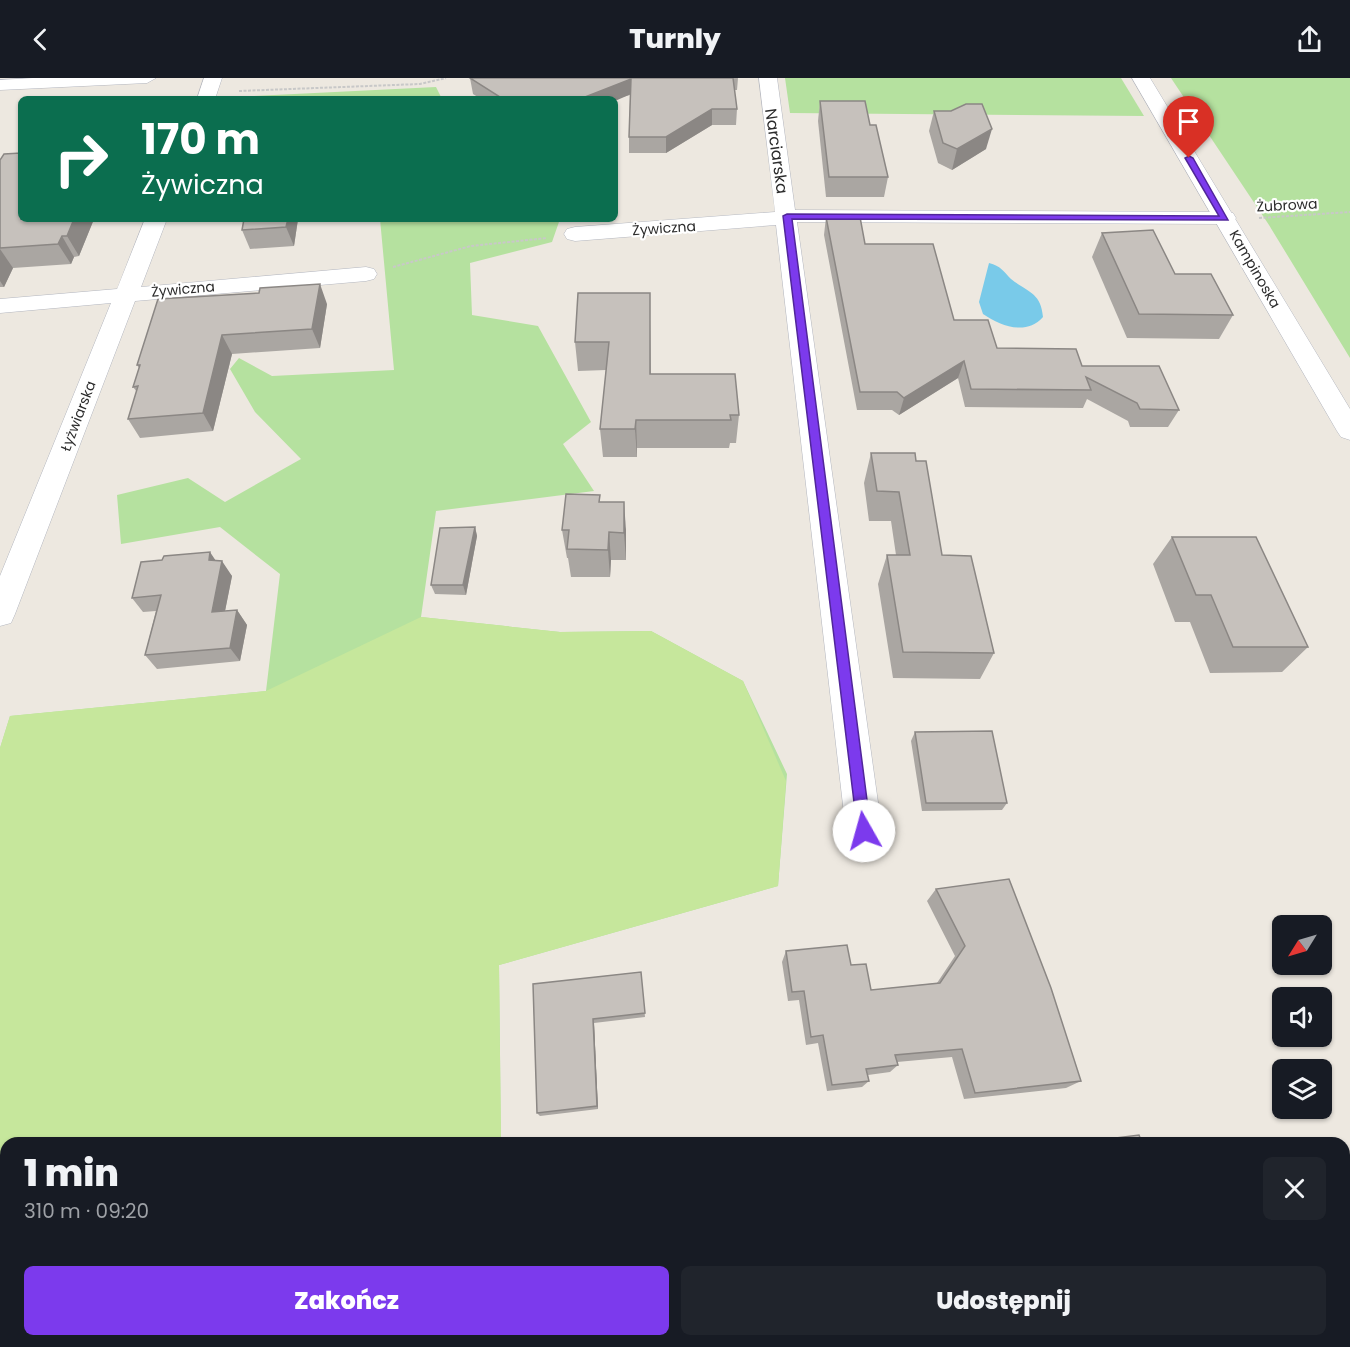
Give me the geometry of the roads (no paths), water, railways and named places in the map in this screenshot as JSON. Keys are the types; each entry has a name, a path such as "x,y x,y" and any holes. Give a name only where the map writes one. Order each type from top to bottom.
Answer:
{"street":[{"path":"0,85 147,78"},
{"name":"Narciarska","path":"768,78 864,831"},
{"name":"Kampinoska","path":"1141,78 1350,431"},
{"name":"Żywiczna","path":"575,234 764,221 787,216 1225,218"},
{"name":"Łyżwiarska","path":"0,614 155,222"},
{"name":"Żywiczna","path":"0,306 88,300 126,293 366,274"}],"water":[{"path":"989,263 999,267 1036,297 1043,317 1036,323 1021,328 1005,325 983,314 979,302"}]}
